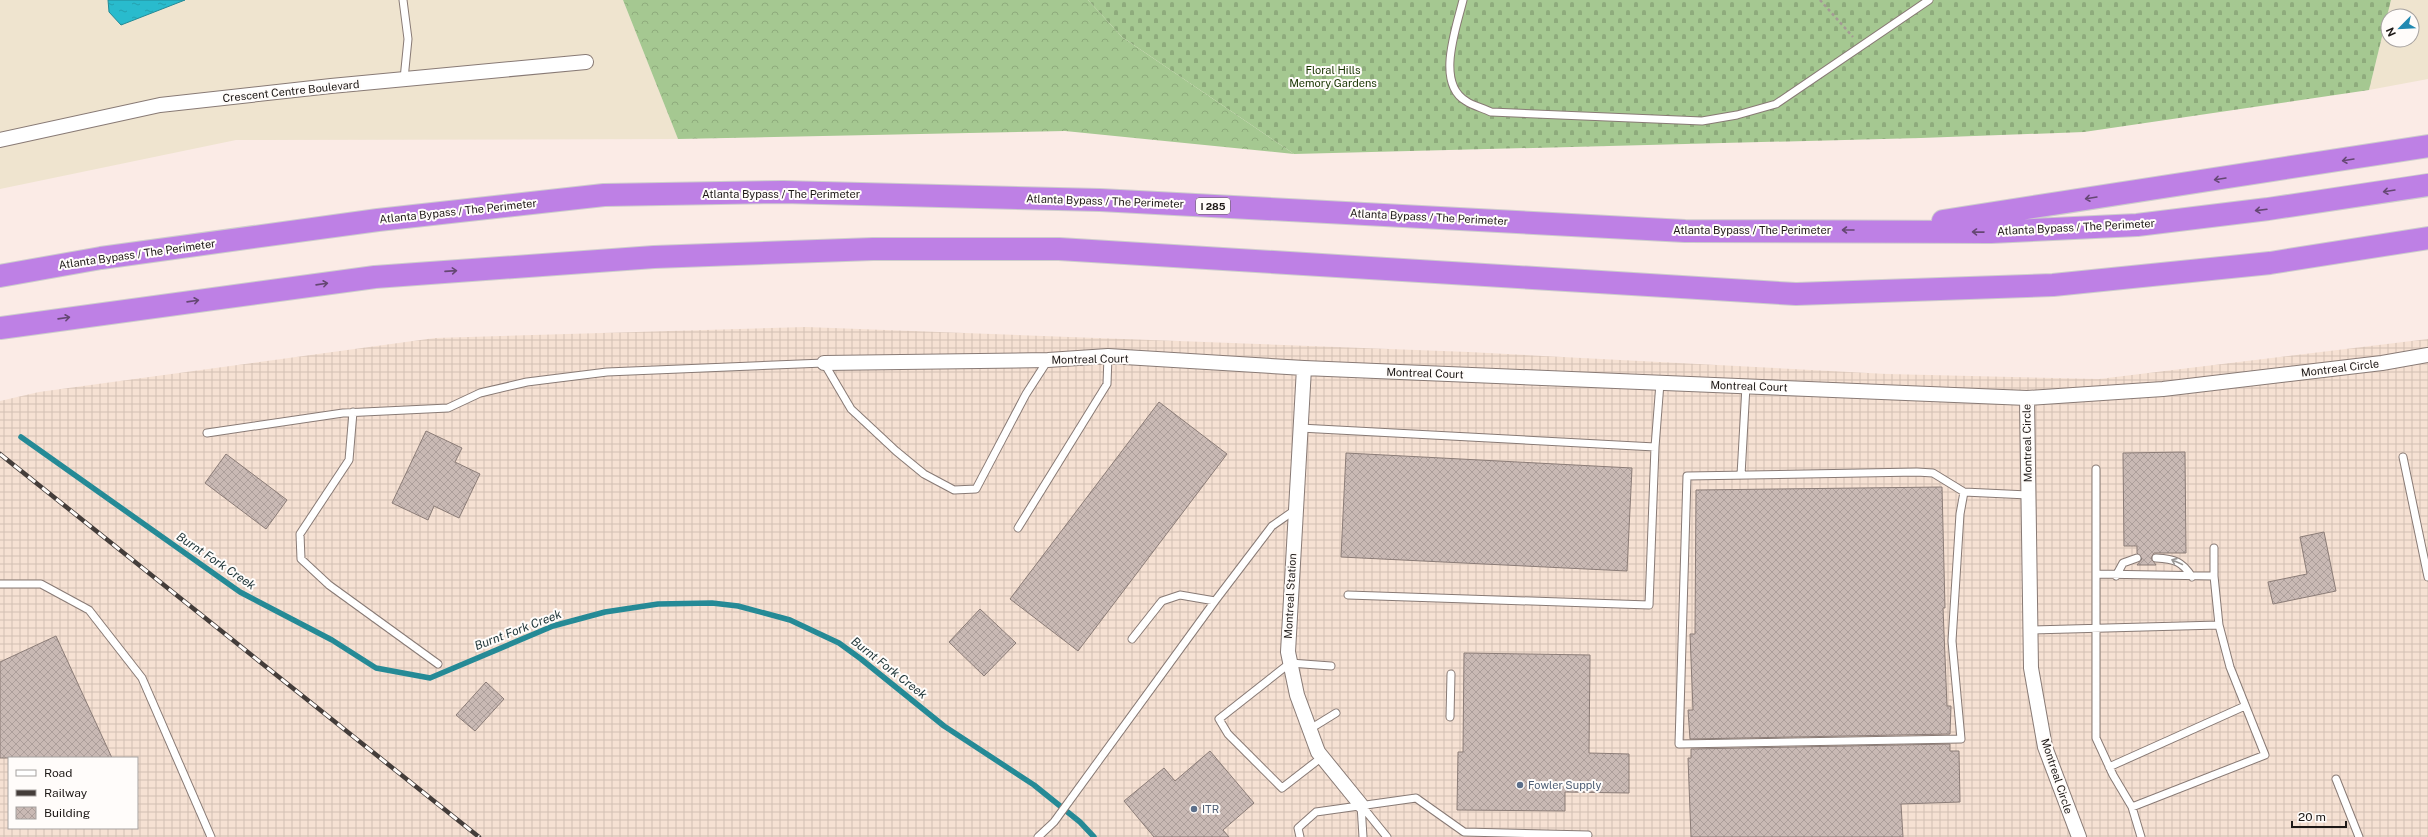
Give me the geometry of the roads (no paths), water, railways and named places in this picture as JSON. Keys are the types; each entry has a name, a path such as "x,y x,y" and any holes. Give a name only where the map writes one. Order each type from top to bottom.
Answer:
{"highway":[{"path":"1879,230 2428,146"},
{"name":"Atlanta Bypass / The Perimeter","path":"0,276 101,258 362,223 604,195 782,192 1100,200 1685,231 1879,230 1991,232 2137,225 2268,209 2428,185"},
{"path":"0,328 376,277 654,257 873,249 1059,249 1796,294 2053,285 2270,263 2427,239"}],"street":[{"name":"Crescent Centre Boulevard","path":"0,140 160,105 404,79 586,62"},
{"name":"Montreal Circle","path":"2079,837 2045,747 2031,668 2026,398 2163,388 2382,363 2428,354"},
{"name":"Montreal Court","path":"824,363 1048,360 1108,356 1304,368 2026,398"},
{"name":"Montreal Station","path":"1304,368 1288,645 1290,663 1297,695 1318,752 1361,805"}],"lane":[{"path":"403,0 408,40 404,79"},
{"path":"1464,0 1448,60 1454,89 1465,101 1491,112 1702,121 1737,115 1776,104 1929,0"},
{"path":"1018,528 1107,384 1108,356"},
{"path":"207,432 353,412 448,408 480,393 527,382 608,372 824,363 851,409 896,451 924,474 954,490 976,489 1026,394 1048,360"},
{"path":"1348,595 1649,605 1655,447 1660,383"},
{"path":"1741,475 1746,386"},
{"path":"353,412 349,460 300,534 301,559 329,585 438,664"},
{"path":"1300,428 1655,447"},
{"path":"2403,457 2428,577"},
{"path":"2096,469 2096,738 2109,767 2132,806 2141,837"},
{"path":"1964,492 1960,514 1952,641 1962,739 1679,744 1687,476 1933,473 1964,492 2028,495"},
{"path":"1038,837 1054,822 1215,601 1272,526 1295,510"},
{"path":"2132,806 2265,755 2230,667 2219,625 2214,576 2214,548"},
{"path":"2116,576 2123,563 2137,558"},
{"path":"2156,558 2170,559 2184,565 2192,577"},
{"path":"2097,574 2116,576 2214,576"},
{"path":"0,584 41,584 89,610 142,678 210,837"},
{"path":"1132,639 1162,601 1180,595 1215,601"},
{"path":"2030,630 2219,625"},
{"path":"1322,757 1282,788 1228,734 1219,719 1290,663 1331,666"},
{"path":"1450,717 1451,674"},
{"path":"2109,767 2245,706"},
{"path":"1310,729 1336,713"},
{"path":"2336,779 2359,837"},
{"path":"1300,837 1298,828 1316,812 1416,798 1464,832 1588,835"},
{"path":"1361,805 1363,837"},
{"path":"1361,805 1387,837"}],"water":[{"path":"108,0 185,0 121,25 109,12"}],"waterway":[{"name":"Burnt Fork Creek","path":"21,437 240,592 332,640 376,668 430,678 553,626 605,612 658,604 712,603 738,606 790,620 839,643 944,726 1034,785 1080,822 1094,837"}],"railway":[{"path":"0,454 479,837"}],"place":[{"name":"Fowler Supply","path":"1520,785"},
{"name":"ITR","path":"1194,809"}],"park label":[{"name":"Floral Hills Memory Gardens","path":"1333,76"}]}
